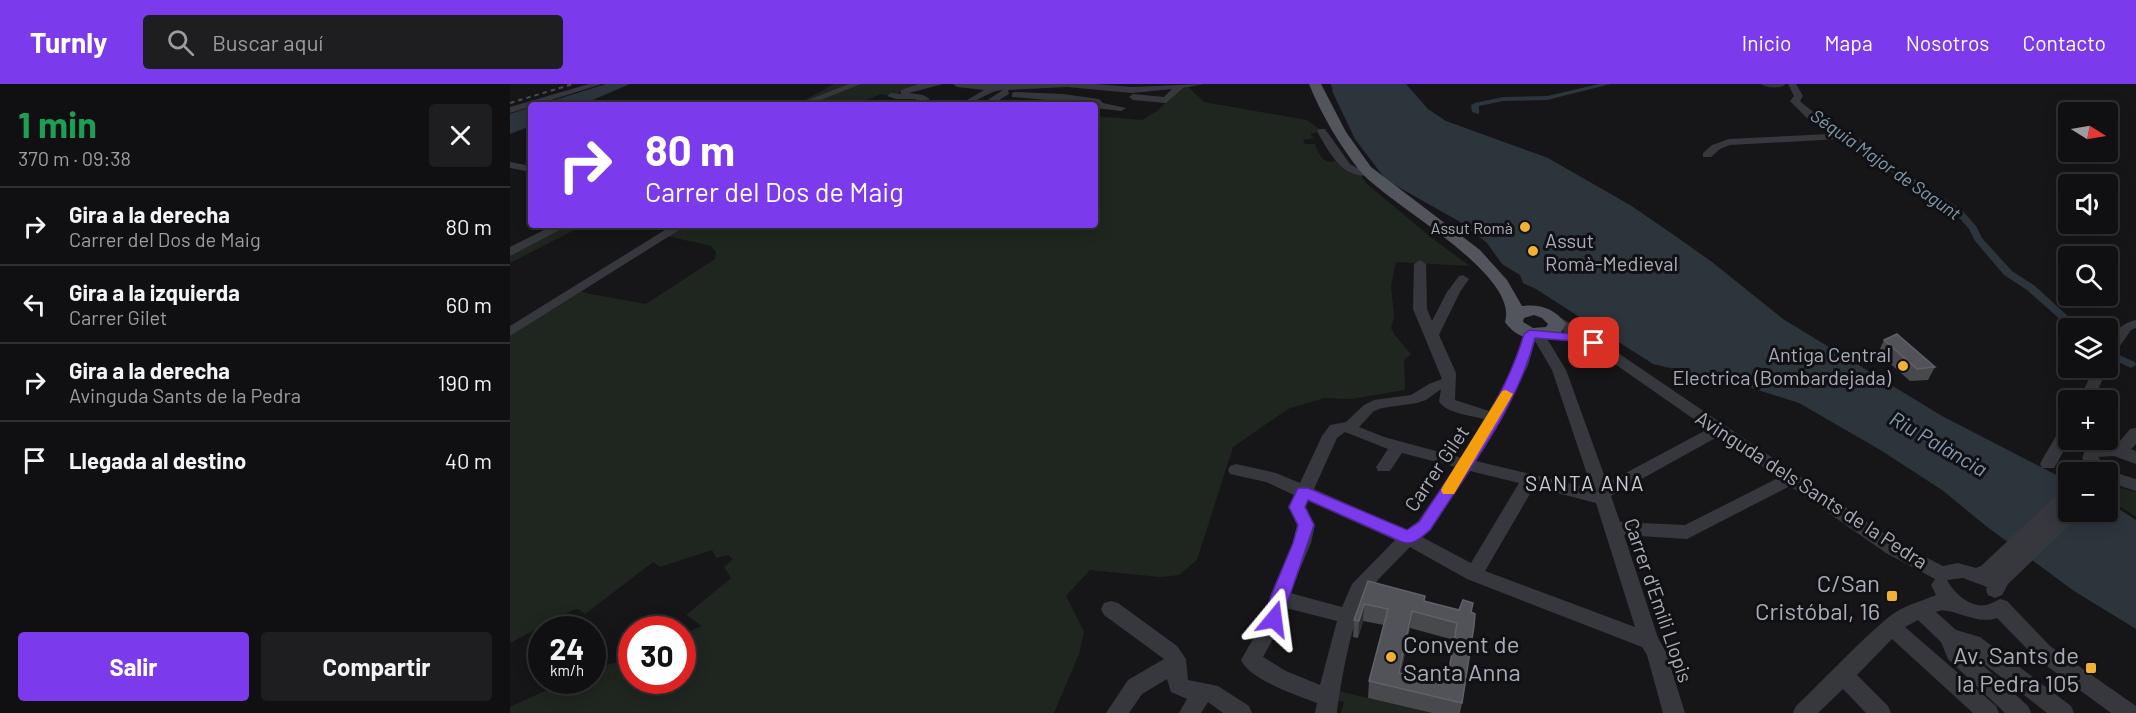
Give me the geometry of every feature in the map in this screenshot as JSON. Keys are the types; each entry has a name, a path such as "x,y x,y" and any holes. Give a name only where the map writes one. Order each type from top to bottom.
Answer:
{"main road":[{"path":"1316,84 1320,98 1340,132 1370,173 1474,253 1501,284 1513,304 1516,327 1543,331 1548,314 1535,310 1501,284"},
{"path":"1322,84 1340,132"},
{"path":"1516,315 1524,311 1535,310"}],"street":[{"path":"537,102 598,84"},
{"path":"807,102 857,84"},
{"path":"918,102 926,99 914,94 899,98 891,96 915,87 939,84"},
{"path":"957,84 1003,87 1067,84 1135,87 1200,84"},
{"path":"1155,84 1180,86"},
{"path":"1707,155 1716,147 1729,142 1837,137 1835,132 1810,116 1795,101 1799,96 1792,84"},
{"path":"1098,103 1110,94 1166,100 1180,86"},
{"path":"988,102 1003,87"},
{"path":"970,102 1003,87 1030,97 1063,97 1087,102"},
{"path":"1024,102 1030,97"},
{"path":"1098,104 1121,108"},
{"path":"510,110 528,105"},
{"path":"1322,131 1347,168 1360,174 1370,173"},
{"path":"510,165 528,168"},
{"path":"510,252 557,228"},
{"path":"510,332 676,228"},
{"path":"1420,264 1420,309 1449,373 1447,402 1453,406 1494,417"},
{"path":"1431,336 1441,321 1449,297 1463,279"},
{"path":"2118,338 2126,327 2136,324"},
{"name":"Avinguda dels Sants de la Pedra","path":"1543,331 1594,343 1892,548 1940,587"},
{"name":"Carrer Gilet","path":"1328,706 1330,686 1348,616 1359,589 1408,538 1424,526 1466,465 1543,331"},
{"name":"Carrer d'Emili Llopis","path":"1543,331 1559,370 1602,495 1649,641 1656,652 1674,713"},
{"path":"1328,706 1264,670 1251,660 1274,619 1279,598 1302,543 1306,525 1297,507 1330,436 1336,429 1351,426 1369,408 1379,403 1413,400 1434,387 1450,381"},
{"path":"1346,427 1398,446 1466,465 1529,481 1602,495 1720,429"},
{"path":"1384,467 1398,446"},
{"path":"2048,464 2058,447"},
{"path":"2093,462 2090,458 2091,452 2100,449 2129,449"},
{"path":"1236,470 1269,477 1408,538 1474,574 1649,641"},
{"path":"1612,528 1687,532 1791,478"},
{"path":"2118,480 2136,485"},
{"path":"1474,574 1529,481"},
{"path":"1805,713 1899,620 1919,609 1956,570 1977,575 1988,571 2058,504"},
{"path":"1980,613 1989,613 1998,598 2001,579 2061,522"},
{"path":"1977,575 1998,598 2014,626"},
{"path":"1940,587 1959,605 2014,626 2128,713"},
{"path":"1279,598 1348,616"},
{"path":"1112,609 1170,652 1176,659 1178,685 1192,691 1203,691 1220,697 1241,713"},
{"path":"1919,609 1950,637 1973,643 2063,713"},
{"path":"1892,627 1988,713"},
{"path":"1950,637 1955,653 2020,713"},
{"path":"1117,713 1135,687 1176,663"},
{"path":"1842,674 1880,713"},
{"path":"1190,713 1203,691"}],"shaded area":[{"path":"834,84 939,84 915,87 891,96 881,94 867,100 871,102 801,102"},
{"path":"1188,87 1204,102 1307,120 1322,131 1310,134 1314,138 1303,140 1305,144 1315,144 1324,160 1330,162 1340,160 1360,174 1367,184 1433,239 1470,266 1396,262 1391,285 1394,318 1391,328 1411,354 1404,360 1405,390 1351,399 1324,398 1288,409 1233,447 1197,560 1179,575 1160,577 1090,570 1066,596 1084,632 1079,654 1054,713 510,713 510,707 538,694 606,694 606,665 618,662 618,694 696,694 696,629 702,626 696,622 696,616 686,615 731,578 724,567 733,559 728,555 716,558 712,550 660,567 653,562 585,614 578,609 562,616 528,616 528,634 510,643 510,332 579,289 585,293 646,304 715,259 716,252 711,246 667,236 677,228 1098,228 1098,116 1142,120 1157,111 1181,89"},
{"path":"557,228 578,228 510,263 510,252"},
{"path":"2118,487 2136,492 2136,517 2118,505"},
{"path":"1338,691 1431,713 1341,713 1344,702 1337,700"}],"water":[{"path":"606,84 630,84 588,102 549,102"},
{"name":"Riu Palància","path":"1331,84 1406,84 1428,109 1446,121 1548,158 1630,205 1671,233 1712,262 1783,319 1942,416 2058,476 2058,522 2118,522 2118,508 2136,520 2136,629 2074,591 1986,526 1942,490 1882,451 1799,403 1742,385 1653,364 1523,283 1520,275 1502,264 1487,243 1462,223 1386,180 1355,139"},
{"path":"528,108 528,127 510,134 510,114"}],"building":[{"path":"1897,334 1935,367 1917,369 1884,340"},
{"path":"1368,581 1425,596 1424,601 1459,610 1463,600 1473,603 1471,612 1475,614 1474,626 1462,703 1369,681 1388,609 1364,604 1359,621 1354,620","holes":["1412,611 1457,623 1447,682 1399,673"]}],"waterway":[{"path":"1476,112 1475,105 1503,99 1547,98 1608,84"},
{"path":"1764,84 1782,85"},
{"name":"Séquia Major de Sagunt","path":"1825,125 1857,141 1875,157 1959,212 1973,228 1978,239 2008,273 2031,288 2065,318"},
{"name":"Séquia Major de Sagunt","path":"2118,358 2131,364"}],"railway":[{"path":"510,103 573,84"}],"slow traffic":[{"path":"1449,490 1466,465 1506,394"}],"place":[{"name":"Assut Romà","path":"1525,227"},
{"name":"Assut Romà-Medieval","path":"1533,251"},
{"name":"Antiga Central Electrica (Bombardejada)","path":"1903,366"},
{"name":"C/San Cristóbal, 16","path":"1892,596"},
{"name":"Convent de Santa Anna","path":"1391,657"},
{"name":"Av. Sants de la Pedra 105","path":"2091,668"}],"district":[{"name":"SANTA ANA","path":"1585,482"}],"route":[{"path":"1274,619 1279,598 1302,543 1306,525 1297,507 1303,492 1408,538 1424,526 1466,465 1521,366 1530,334 1547,334 1594,343"}]}
